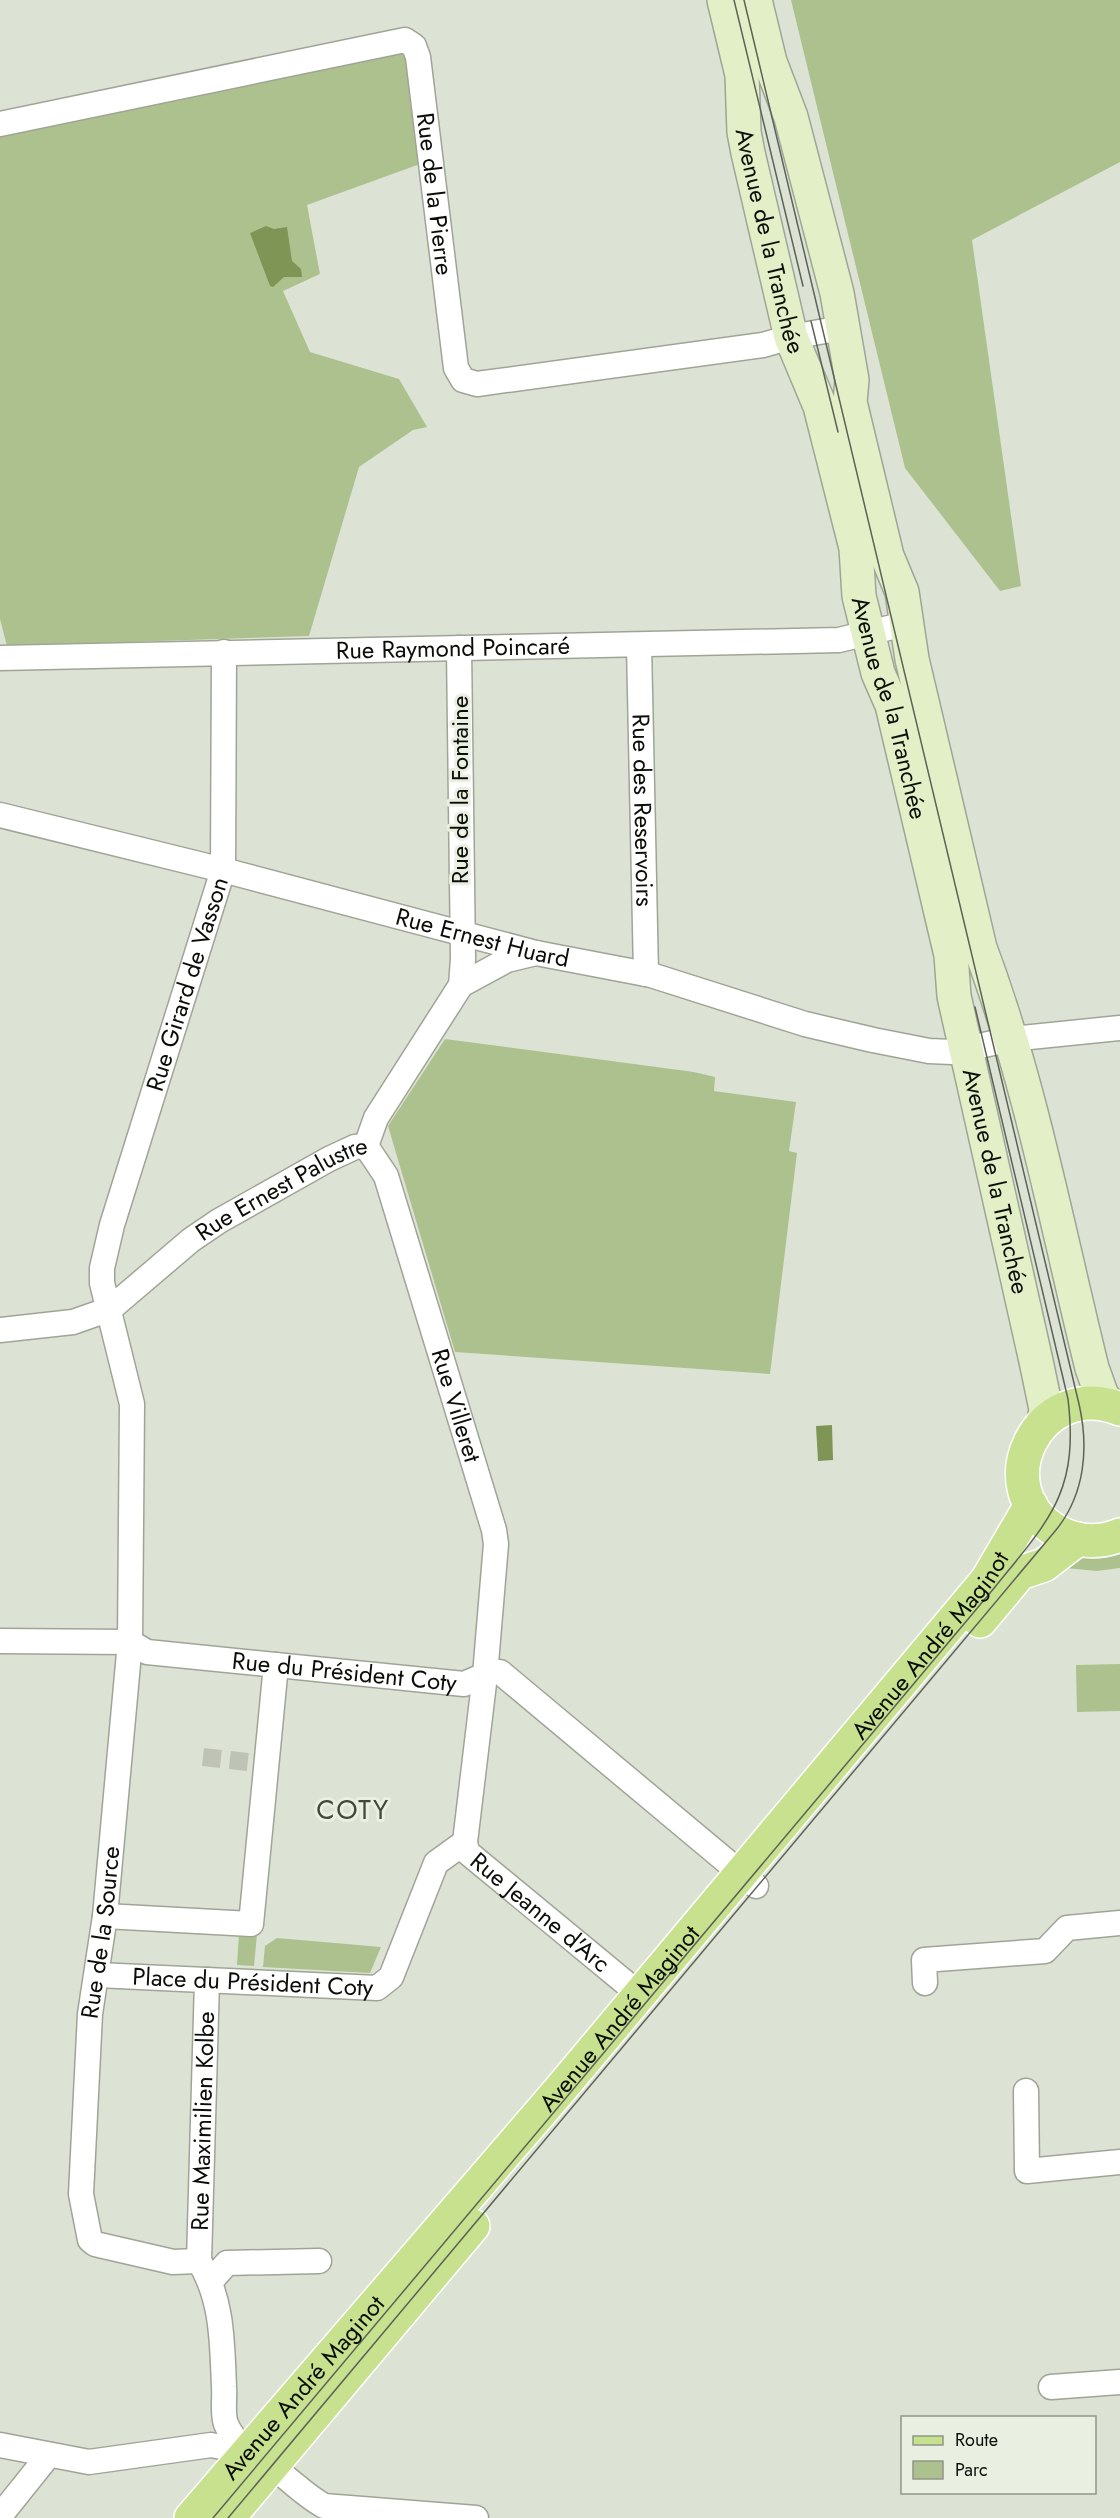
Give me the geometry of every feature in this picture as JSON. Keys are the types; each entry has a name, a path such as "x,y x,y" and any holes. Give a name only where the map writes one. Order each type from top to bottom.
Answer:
{"main road":[{"name":"Avenue de la Tranchée","path":"724,0 742,75 744,132 748,153 791,337 820,405 856,548 859,596 878,673 892,705 951,955 954,996 1036,1361 1046,1409 1044,1422"},
{"name":"Avenue de la Tranchée","path":"755,0 770,62 797,141 837,293 852,380 850,402 887,556 902,592 905,624 980,948 997,989 1024,1080 1092,1368 1102,1396 1115,1407"},
{"path":"1115,1407 1096,1403 1069,1407 1044,1422 1035,1431 1024,1455 1023,1480 1031,1505 1051,1527 1078,1539 1101,1540 1120,1534"},
{"name":"Avenue André Maginot","path":"228,2518 260,2459 639,1994 748,1880 987,1580 1031,1505"},
{"name":"Avenue André Maginot","path":"191,2518 260,2459 748,1880 1020,1574 1044,1565 1078,1539"}],"street":[{"name":"Rue de la Pierre","path":"0,124 405,40 414,46 418,57 455,362 463,380 477,384 763,345 791,337 842,328"},
{"name":"Rue Raymond Poincaré","path":"0,658 839,640 905,624"},
{"name":"Rue des Reservoirs","path":"639,645 646,974"},
{"name":"Rue de la Fontaine","path":"459,648 461,931"},
{"name":"Rue Girard de Vasson","path":"110,1309 102,1283 102,1268 108,1241 224,870 224,652"},
{"name":"Rue Ernest Huard","path":"0,815 461,931 536,953 646,974 828,1029 929,1051 965,1051 1011,1039 1120,1028"},
{"path":"461,931 461,985"},
{"name":"Rue Ernest Palustre","path":"110,1309 191,1240 219,1221 329,1159 355,1147 366,1146 376,1118 461,985 507,960 536,953"},
{"name":"Rue Villeret","path":"366,1146 386,1176 494,1530 496,1545 485,1675"},
{"path":"0,1330 73,1322 110,1309"},
{"name":"Rue de la Source","path":"110,1309 132,1404 130,1642 105,1916 98,1975 90,2014 81,2184 90,2240 100,2247 173,2262 205,2272"},
{"name":"Rue du Président Coty","path":"0,1641 130,1642 147,1652 464,1684 485,1675 500,1672 748,1880"},
{"path":"105,1916 251,1924 276,1665"},
{"name":"Rue Jeanne d'Arc","path":"485,1675 465,1842 467,1852 639,1994"},
{"name":"Place du Président Coty","path":"98,1975 377,1988 391,1977 436,1863 465,1842"},
{"path":"925,1983 924,1960 1045,1951 1067,1928 1120,1923"},
{"name":"Rue Maximilien Kolbe","path":"205,2272 207,1980"},
{"path":"1026,2091 1027,2171 1120,2162"},
{"path":"319,2261 228,2263 205,2272 222,2327 225,2422 235,2439 305,2496 324,2506 476,2518"},
{"path":"1051,2387 1120,2382"},
{"path":"0,2445 89,2462 211,2445 260,2459"},
{"path":"0,2516 48,2456"}],"green space":[{"path":"791,0 1120,0 1120,162 972,240 1021,586 1000,591 905,468"},
{"path":"397,49 405,57 420,164 307,205 320,274 283,291 310,352 399,379 427,427 413,430 359,467 309,636 7,646 0,619 0,132"},
{"path":"445,1039 694,1072 715,1077 714,1091 796,1102 789,1151 797,1153 770,1374 455,1352 388,1126"},
{"path":"1120,1547 1120,1568 1097,1571 1065,1568 1071,1554"},
{"path":"1120,1664 1120,1711 1077,1712 1076,1665"},
{"path":"239,1933 257,1934 254,1966 237,1965"},
{"path":"277,1938 381,1947 370,1973 263,1967 265,1946"}],"shaded area":[{"path":"266,226 274,229 287,227 292,261 301,269 302,277 284,277 273,287 270,286 250,233"},
{"path":"832,1425 833,1460 818,1461 816,1426"}],"tunnel":[{"path":"203,1757 248,1762"}],"tram line":[{"path":"734,0 803,286"},
{"path":"228,2518 1056,1530 1066,1516 1079,1486 1084,1454 1079,1404 744,0"},
{"path":"811,321 838,432"},
{"path":"213,2518 995,1587 1031,1542 1056,1502 1069,1458 1068,1399 975,1007"}],"district":[{"name":"COTY","path":"353,1810"}]}
